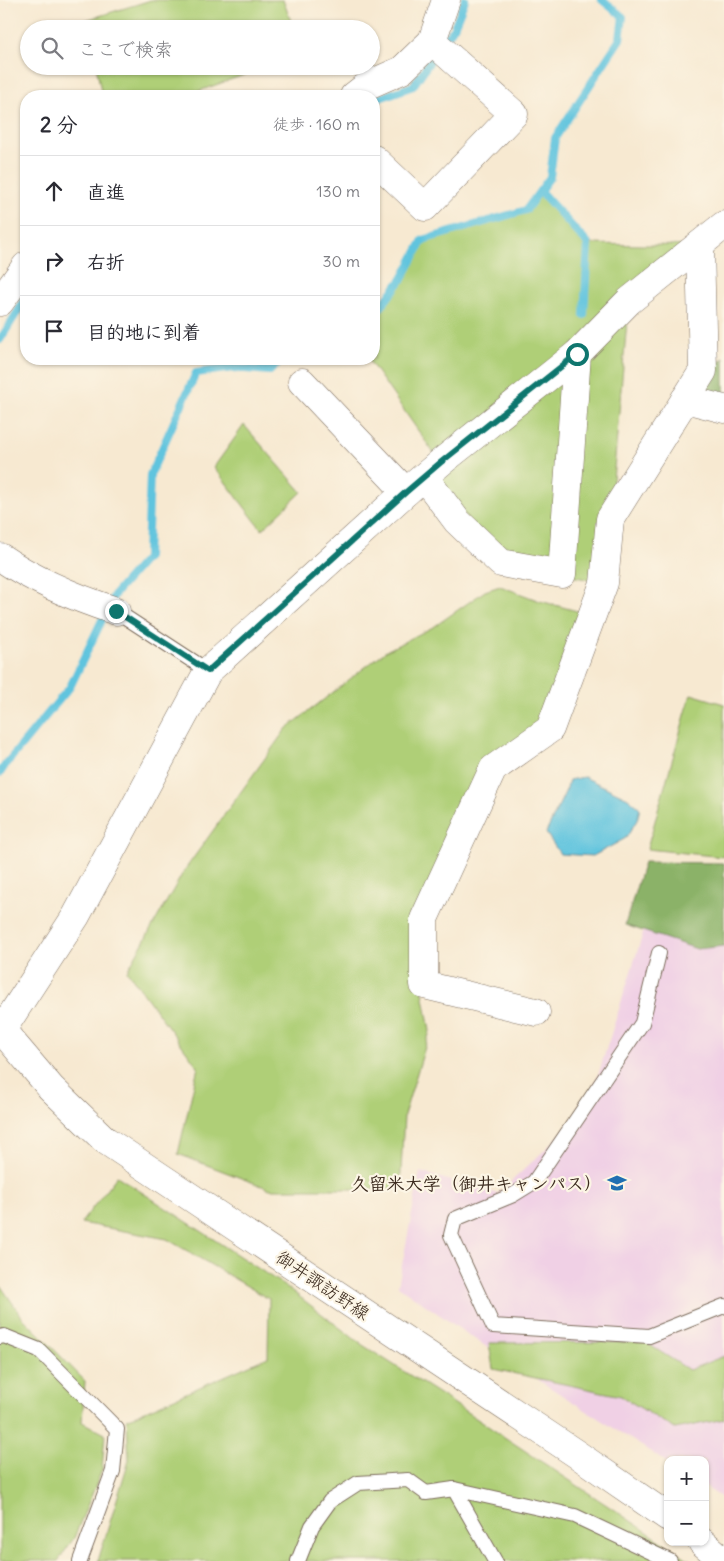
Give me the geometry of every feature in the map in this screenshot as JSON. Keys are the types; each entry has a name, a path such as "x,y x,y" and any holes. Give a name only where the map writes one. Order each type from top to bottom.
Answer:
{"street":[{"path":"362,90 368,85 402,70 432,41 446,0"},
{"path":"380,165 425,207 514,114 432,41"},
{"path":"1,1030 76,916 208,671 415,484 577,354 629,301 724,226"},
{"path":"536,1012 424,985 424,919 493,769 550,729 604,583 610,520 703,371 700,246"},
{"path":"302,382 500,563 562,574 577,354"},
{"path":"685,399 724,409"},
{"path":"0,558 20,571 93,604 116,611"},
{"name":"御井諏訪野線","path":"1,1030 51,1088 105,1140 578,1455 664,1515"},
{"path":"707,1546 724,1561"}],"lane":[{"path":"116,611 208,671"},
{"path":"659,953 642,1023 534,1182 513,1195 455,1219 451,1235 493,1326 649,1336 724,1306"},
{"path":"0,1337 4,1336 39,1350 117,1429 113,1471 80,1561"},
{"path":"298,1561 312,1526 330,1501 358,1483 408,1480 426,1493 454,1489 575,1516 670,1561"},
{"path":"454,1489 495,1561"}],"shaded area":[{"name":"久留米大学（御井キャンパス）","path":"665,864 724,874 724,1499 709,1490 709,1456 664,1456 664,1460 476,1340 398,1286 420,1172 498,1194 587,1110"}],"green space":[{"path":"151,0 283,0 291,20 86,20"},
{"path":"98,75 244,75 202,90 101,90"},
{"path":"540,191 588,244 700,246 628,310 604,583 501,563 424,477 440,462 372,365 380,365 380,307 402,279 423,240 526,210"},
{"path":"724,358 724,409 685,399 703,371"},
{"path":"244,425 302,492 262,530 214,467"},
{"path":"500,586 540,601 592,615 550,729 493,769 424,919 409,913 430,1031 404,1115 400,1189 270,1189 178,1154 198,1067 127,971 184,871 286,729 386,651 435,626 485,591"},
{"path":"691,694 724,704 723,857 647,849"},
{"path":"644,862 724,863 724,946 697,949 625,925"},
{"path":"117,1176 288,1288 361,1344 664,1543 664,1546 668,1546 691,1561 98,1561 129,1460 127,1419 268,1357 269,1299 167,1239 81,1223"},
{"path":"0,1285 23,1318 85,1381 82,1422 105,1434 102,1470 74,1538 58,1561 0,1561"},
{"path":"645,1342 689,1370 724,1356 724,1419 675,1429 621,1396 493,1369 489,1343"}],"water":[{"path":"584,777 628,798 640,808 637,820 626,838 593,856 560,854 546,833 569,780"}],"waterway":[{"path":"443,43 454,27 465,0"},
{"path":"380,307 402,279 423,240 526,210 550,177 555,138 620,39 623,17 602,0"},
{"path":"380,98 413,86 435,54"},
{"path":"540,191 588,244 584,315"},
{"path":"0,340 20,308"},
{"path":"0,773 70,687 114,595 147,557 150,475 196,373 233,368 270,371 276,365"}],"place":[{"name":"久留米大学（御井キャンパス）","path":"617,1183"}],"route":[{"path":"116,611 208,671 406,492 577,354"}]}
